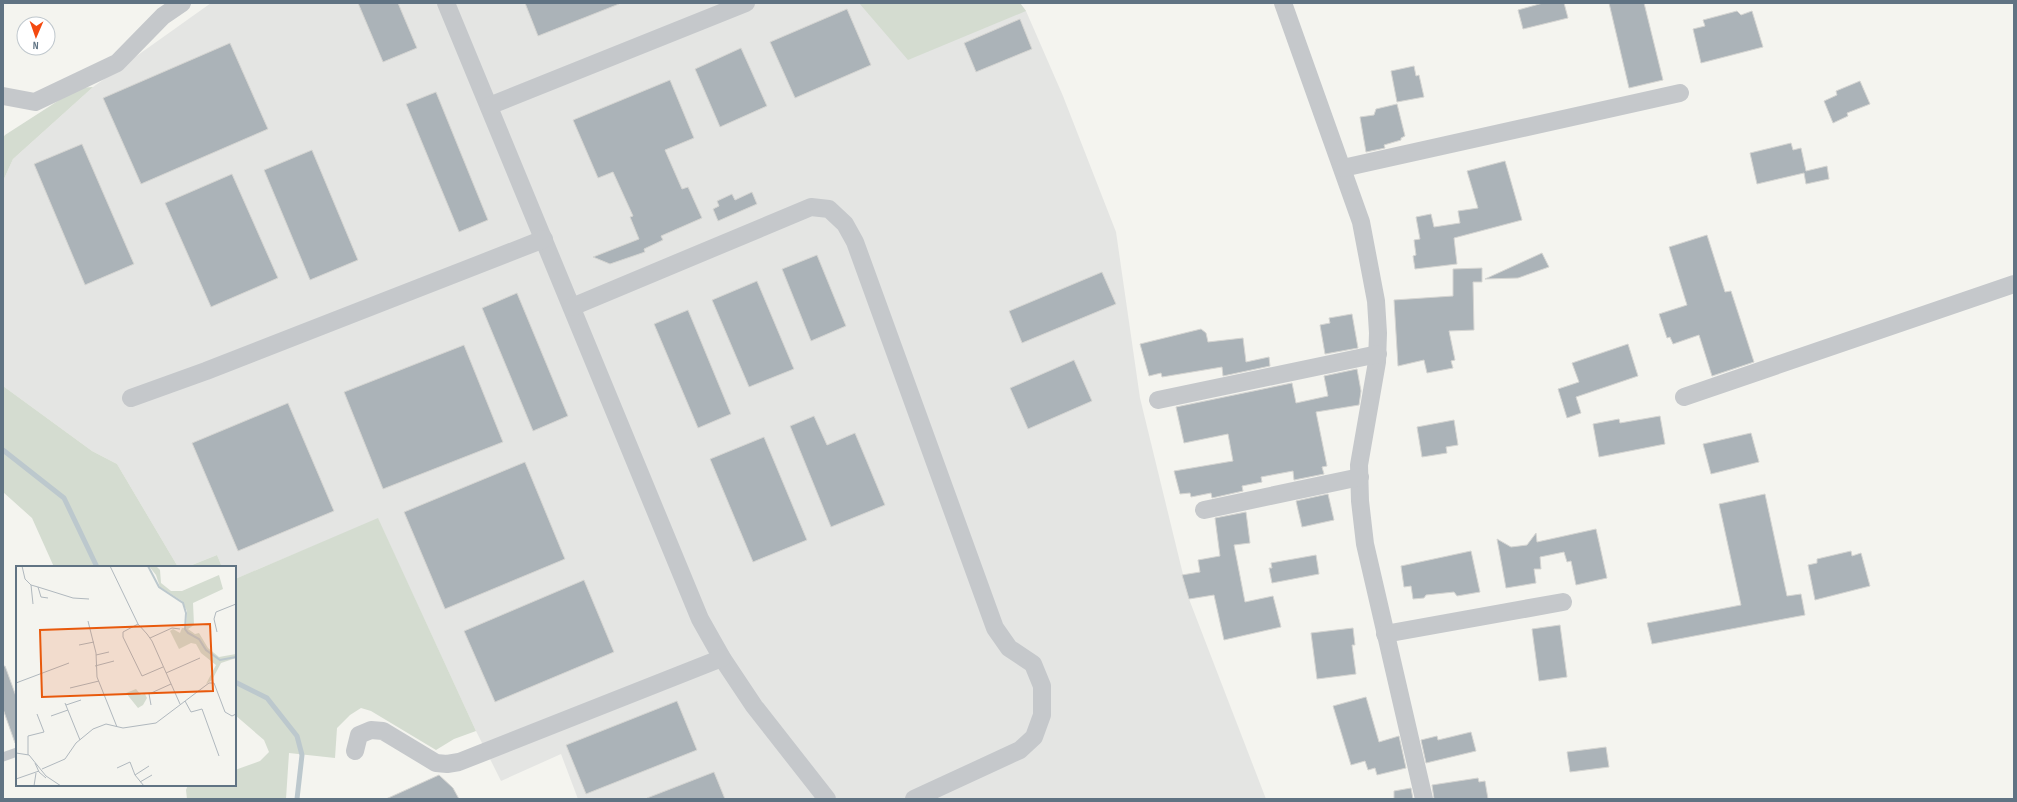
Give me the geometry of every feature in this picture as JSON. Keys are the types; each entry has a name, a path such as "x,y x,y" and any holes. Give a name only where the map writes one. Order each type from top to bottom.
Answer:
{"street":[{"path":"3,96 35,102 117,63 163,16 182,3"},
{"path":"446,3 700,619 722,658 754,706 827,799"},
{"path":"489,106 746,3"},
{"path":"1283,3 1361,222 1374,294 1378,334 1378,354 1360,465 1360,501 1366,544 1385,634 1424,799"},
{"path":"1343,168 1680,93"},
{"path":"572,307 811,208 829,209 845,224 855,242 995,628 1009,648 1032,664 1042,686 1042,715 1034,737 1020,750 914,799"},
{"path":"131,398 206,372 544,239"},
{"path":"1684,396 2014,284"},
{"path":"1158,400 1378,354"},
{"path":"1204,510 1360,477"},
{"path":"1385,634 1563,602"},
{"path":"354,751 359,735 371,730 383,731 436,763 447,764 459,762 722,658"}],"lane":[{"path":"3,757 16,752"}],"shaded area":[{"path":"211,3 1020,3 1026,11 1063,96 1116,232 1140,398 1189,599 1266,799 578,799 561,754 501,781 476,731 378,519 236,579 236,566 222,566 217,555 190,566 177,566 117,464 92,451 3,386 3,181 13,159 93,87"},
{"path":"859,3 1020,3 1026,11 908,60"},
{"path":"93,87 13,159 3,181 3,138 5,135 78,88"},
{"path":"3,386 92,451 117,464 177,566 54,566 32,518 3,492"},
{"path":"378,518 476,731 454,739 436,750 371,711 361,708 350,715 337,728 335,758 289,753 286,799 187,799 186,790 188,786 236,786 236,770 260,761 269,752 264,740 236,716 236,579"},
{"path":"217,555 222,566 190,566"}],"building":[{"path":"358,3 398,3 417,48 383,62"},
{"path":"525,3 619,3 619,4 538,36"},
{"path":"1543,3 1564,3 1568,18 1523,29 1518,10"},
{"path":"1609,3 1644,3 1663,80 1629,88"},
{"path":"847,9 871,65 795,98 770,42"},
{"path":"1737,11 1741,15 1752,11 1763,47 1701,63 1693,29 1705,26 1703,20"},
{"path":"1020,19 1032,49 976,72 964,43"},
{"path":"230,43 268,129 141,184 103,98"},
{"path":"741,48 767,106 720,127 695,69"},
{"path":"1414,66 1416,76 1419,75 1424,97 1397,102 1391,71"},
{"path":"670,80 694,138 665,150 682,189 688,187 702,218 661,236 663,240 644,249 645,252 610,264 593,257 639,239 630,217 633,216 613,172 598,178 573,120"},
{"path":"1860,81 1870,104 1847,113 1848,116 1833,123 1824,101 1837,95 1836,91"},
{"path":"436,92 488,220 459,232 406,104"},
{"path":"1397,104 1405,136 1401,138 1401,140 1384,145 1385,148 1366,152 1360,117 1374,115 1376,109"},
{"path":"1791,143 1793,150 1801,148 1806,171 1827,166 1829,179 1806,184 1804,173 1757,184 1750,153"},
{"path":"82,144 134,264 85,285 34,164"},
{"path":"312,150 358,260 310,280 264,170"},
{"path":"1505,161 1522,220 1454,238 1457,264 1415,269 1413,256 1416,255 1414,240 1420,239 1416,217 1431,214 1434,227 1460,223 1458,211 1478,208 1467,171"},
{"path":"232,174 278,278 211,307 165,203"},
{"path":"752,192 757,204 718,221 713,209 719,206 717,201 732,194 735,200"},
{"path":"1707,235 1725,292 1731,291 1754,362 1712,376 1699,335 1673,344 1670,337 1667,338 1659,314 1687,305 1669,247"},
{"path":"1542,253 1549,267 1518,278 1485,279"},
{"path":"817,255 846,326 811,341 782,269"},
{"path":"1482,268 1482,282 1473,282 1474,330 1449,331 1455,360 1451,361 1453,368 1427,373 1424,360 1398,366 1394,300 1453,296 1453,269"},
{"path":"1102,272 1116,304 1022,343 1009,311"},
{"path":"757,281 794,369 749,387 712,300"},
{"path":"517,293 568,416 533,431 482,308"},
{"path":"688,310 731,414 698,428 654,324"},
{"path":"1352,314 1358,348 1325,354 1320,325 1330,323 1329,318"},
{"path":"1201,329 1206,333 1208,342 1243,338 1246,362 1269,357 1270,366 1223,376 1222,367 1162,377 1161,373 1149,376 1140,344"},
{"path":"1628,344 1638,376 1576,397 1581,413 1567,418 1558,389 1579,382 1572,363"},
{"path":"464,345 503,442 383,489 344,392"},
{"path":"1074,360 1092,401 1028,429 1010,388"},
{"path":"1357,369 1361,391 1359,405 1316,412 1327,466 1322,467 1324,474 1294,480 1293,471 1261,477 1262,482 1242,486 1243,491 1212,498 1211,493 1191,497 1190,493 1180,494 1174,471 1233,461 1228,434 1184,443 1176,407 1292,383 1296,403 1328,396 1324,376"},
{"path":"288,403 334,511 238,551 192,443"},
{"path":"814,416 827,445 855,433 885,505 831,527 790,426"},
{"path":"1660,416 1665,444 1599,457 1593,424 1619,419 1620,423"},
{"path":"1454,420 1458,445 1446,447 1447,453 1422,457 1417,427"},
{"path":"1751,433 1759,462 1711,474 1703,444"},
{"path":"764,437 807,540 753,562 710,459"},
{"path":"525,462 565,559 445,609 404,512"},
{"path":"1328,494 1334,520 1302,527 1296,501"},
{"path":"1765,494 1787,596 1801,594 1805,615 1652,644 1647,623 1741,605 1719,504"},
{"path":"1246,512 1250,543 1234,545 1245,602 1273,596 1281,627 1224,640 1214,595 1189,599 1182,575 1200,572 1198,560 1220,556 1215,518"},
{"path":"1596,529 1607,578 1576,585 1571,561 1567,562 1564,552 1540,557 1541,569 1534,569 1536,583 1506,588 1497,539 1511,547 1527,545 1536,533 1537,542"},
{"path":"1471,551 1480,592 1457,596 1454,592 1426,595 1424,598 1413,599 1411,586 1404,587 1401,566"},
{"path":"1851,551 1852,556 1861,553 1870,586 1815,600 1808,565 1817,563 1817,559"},
{"path":"1316,555 1319,574 1272,583 1269,568 1272,568 1271,563"},
{"path":"584,580 614,652 495,702 464,631"},
{"path":"1560,625 1567,677 1539,681 1532,629"},
{"path":"1353,628 1355,645 1352,645 1356,674 1317,679 1311,633"},
{"path":"3,666 5,666 16,696 15,743 3,709"},
{"path":"1366,697 1379,742 1399,736 1406,768 1377,775 1375,768 1368,770 1365,761 1351,765 1333,706"},
{"path":"677,701 697,750 586,794 566,745"},
{"path":"1471,732 1476,751 1426,763 1421,740 1437,736 1438,740"},
{"path":"1606,747 1609,767 1570,772 1567,752"},
{"path":"714,772 725,799 647,798"},
{"path":"439,775 453,788 459,799 386,799"},
{"path":"1478,778 1479,782 1485,781 1488,799 1434,799 1432,785"},
{"path":"1411,788 1413,799 1394,799 1394,791"}],"waterway":[{"path":"3,450 64,498 97,566"},
{"path":"236,682 267,698 297,736 302,755 297,799"}]}
